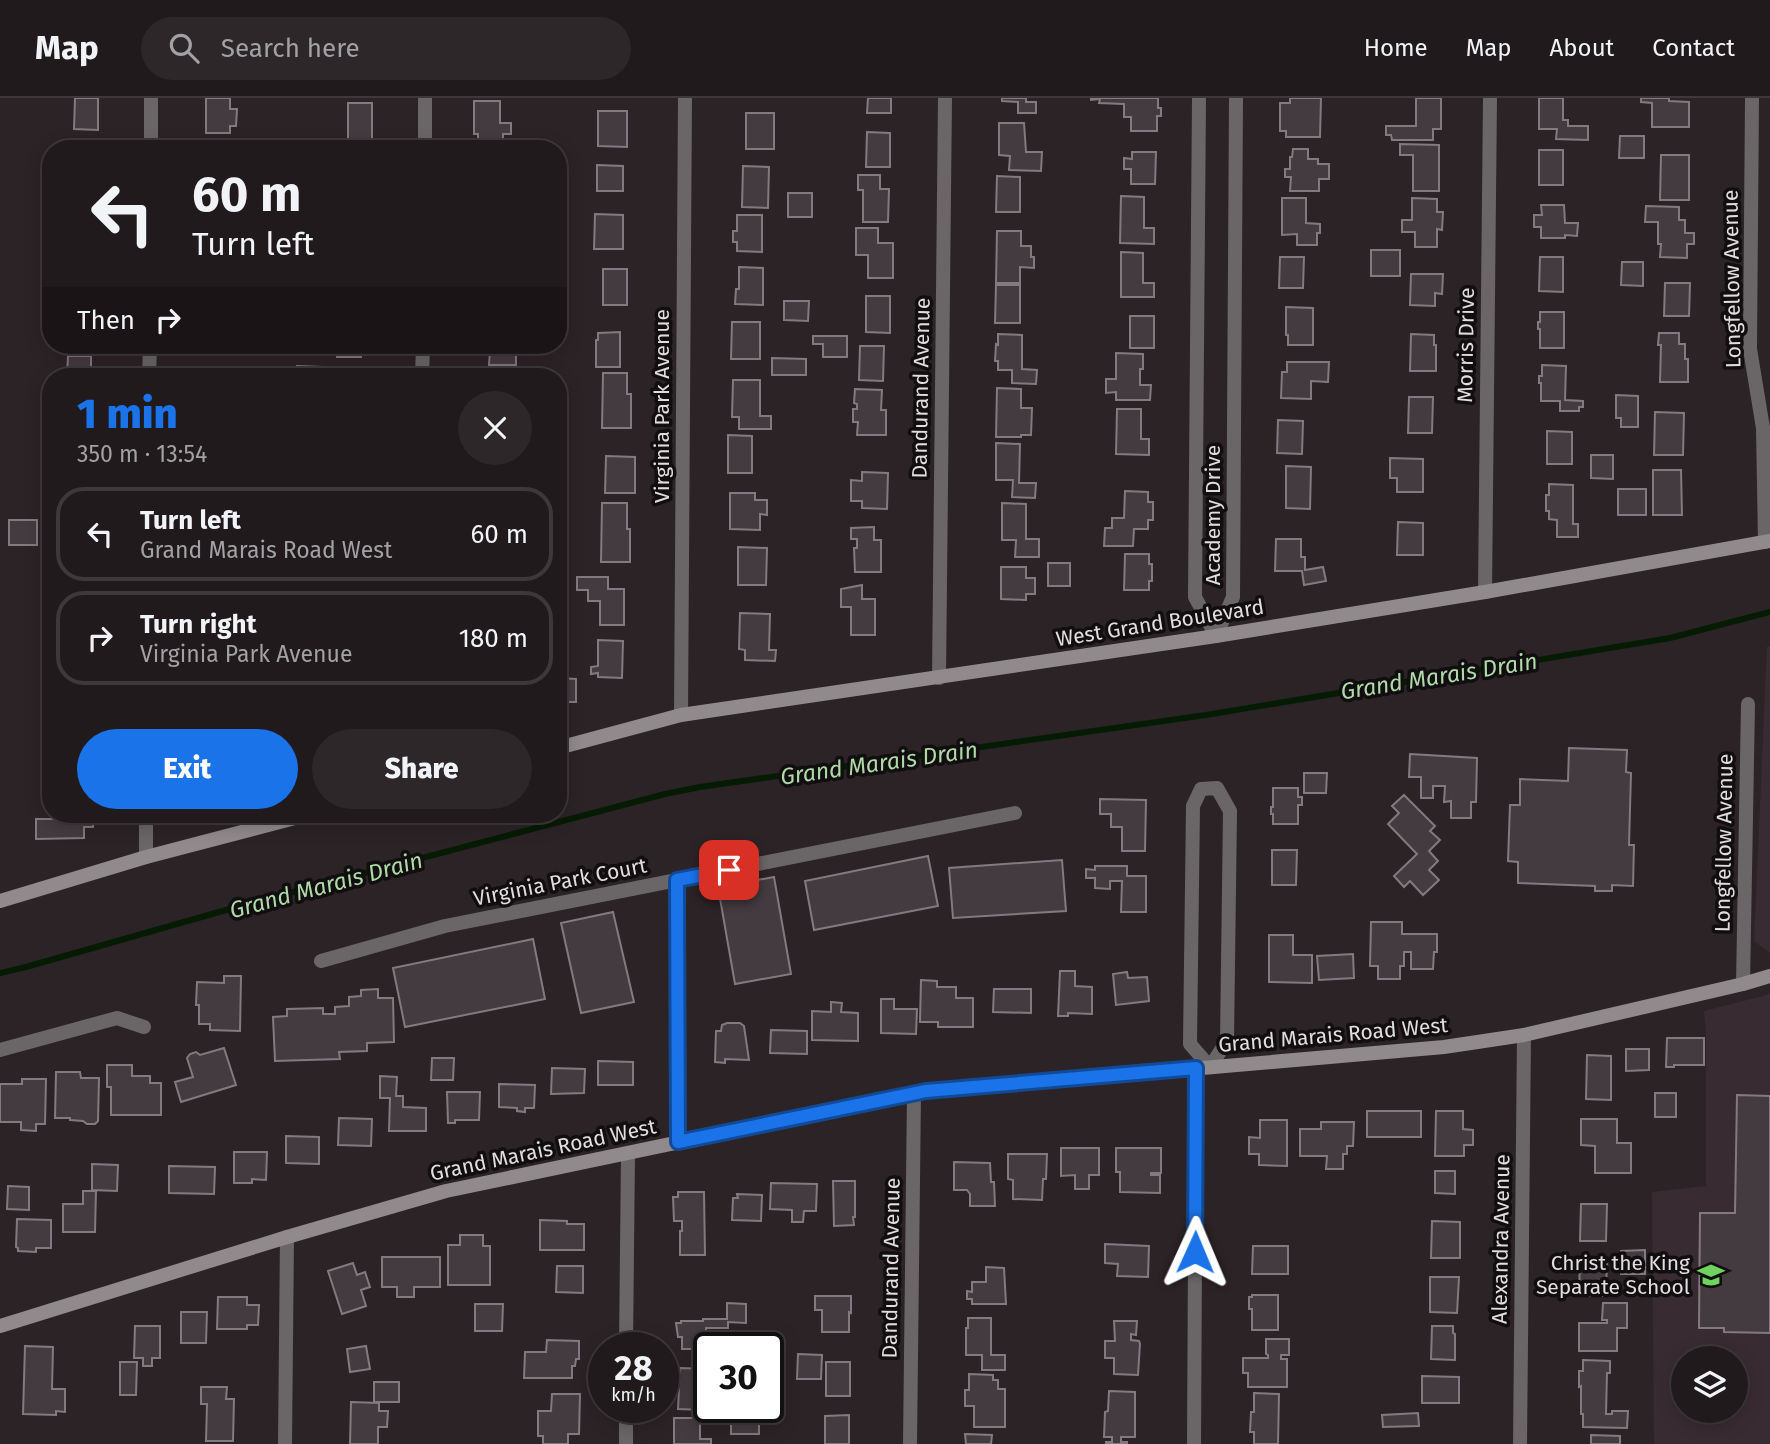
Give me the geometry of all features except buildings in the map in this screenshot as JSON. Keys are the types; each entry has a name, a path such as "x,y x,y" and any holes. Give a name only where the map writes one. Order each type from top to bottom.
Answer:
{"street":[{"path":"151,140 152,98"},
{"path":"425,98 425,140"},
{"name":"Virginia Park Avenue","path":"681,715 685,98"},
{"name":"Dandurand Avenue","path":"939,678 945,98"},
{"name":"Academy Drive","path":"1199,98 1195,597 1216,636"},
{"name":"Academy Drive","path":"1216,636 1233,597 1236,98"},
{"name":"Morris Drive","path":"1485,592 1490,98"},
{"name":"Longfellow Avenue","path":"1752,98 1750,349 1763,428 1768,542"},
{"name":"West Grand Boulevard","path":"567,746 681,715 1216,636 1768,542"},
{"name":"Longfellow Avenue","path":"1743,984 1748,704"},
{"path":"1194,1444 1203,1067 1190,1044 1193,806 1201,789 1217,788 1230,811 1227,1041 1203,1067"},
{"name":"Virginia Park Court","path":"321,961 445,926 1015,813"},
{"path":"146,823 146,857"},
{"path":"0,901 146,857 276,823"},
{"path":"677,880 678,1142"},
{"name":"Grand Marais Road West","path":"0,1326 446,1191 914,1093 1444,1046 1524,1035 1770,976"},
{"path":"0,1049 117,1018 144,1027"},
{"name":"Alexandra Avenue","path":"1520,1444 1524,1035"},
{"name":"Dandurand Avenue","path":"910,1444 914,1093"},
{"path":"626,1332 628,1153"},
{"path":"285,1444 287,1237"},
{"path":"626,1423 626,1444"}],"shaded area":[{"path":"1770,646 1770,953 1754,941 1767,647"},
{"name":"Christ the King Separate School","path":"1770,994 1770,1444 1654,1444 1652,1192 1706,1186 1704,1011"}],"waterway":[{"name":"Grand Marais Drain","path":"567,820 700,787 1206,715 1670,638 1770,612"},
{"name":"Grand Marais Drain","path":"0,973 247,904 555,823"}],"place":[{"name":"Christ the King Separate School","path":"1711,1275"}],"route":[{"path":"729,870 677,880 678,1142 926,1091 1196,1068 1195,1252"}]}
